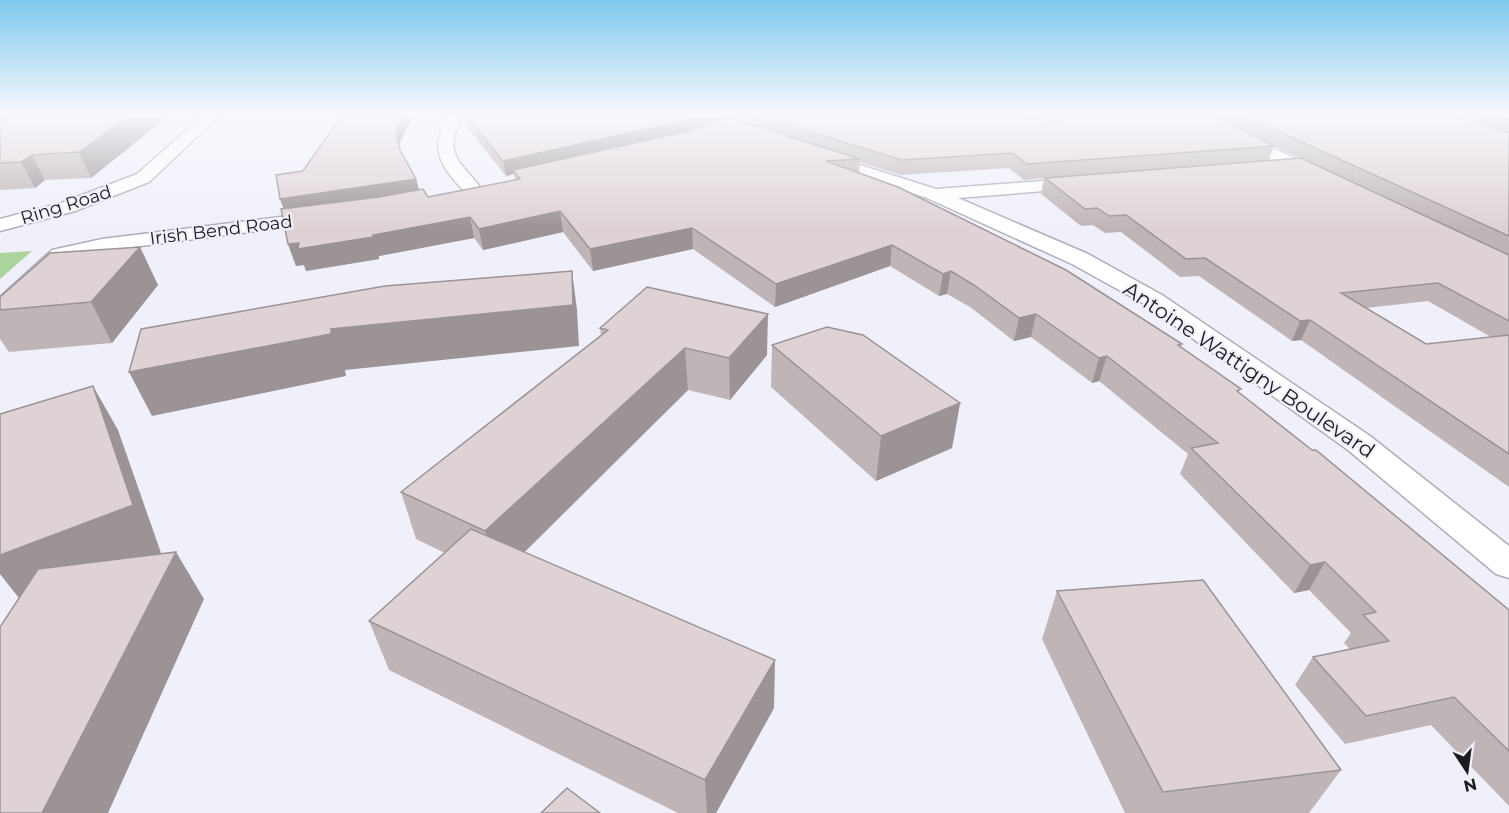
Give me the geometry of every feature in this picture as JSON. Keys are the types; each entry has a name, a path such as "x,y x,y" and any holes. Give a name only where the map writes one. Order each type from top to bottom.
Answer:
{"street":[{"name":"Ring Road","path":"0,225 68,207 143,178 172,152"},
{"path":"447,152 451,168 474,191"},
{"name":"Antoine Wattigny Boulevard","path":"804,152 934,194 1080,260 1154,300 1359,443 1509,565"},
{"path":"1268,152 1339,187"},
{"path":"1262,169 1297,166"},
{"path":"934,194 1098,182"},
{"path":"452,196 497,186"},
{"name":"Irish Bend Road","path":"0,310 60,255 102,244 339,215"}],"green space":[{"path":"32,251 0,279 0,253"}],"building":[{"path":"0,152 79,152 32,155 21,162 0,163"},
{"path":"316,152 401,152 416,179 280,199 276,175 303,171"},
{"path":"496,152 544,152 503,161"},
{"path":"595,152 838,152 860,159 826,161 898,187 1066,270 1182,344 1178,345 1241,389 1237,391 1312,450 1316,450 1509,610 1509,751 1454,697 1366,716 1313,657 1389,641 1363,615 1376,612 1325,562 1310,565 1191,448 1218,443 1107,356 1099,358 1036,314 1019,318 951,271 943,274 892,245 776,284 692,228 590,249 560,211 479,229 470,217 373,235 373,237 298,249 299,243 288,244 281,209 423,189 428,197 520,179 513,170"},
{"path":"876,152 1192,152 1027,164 1012,153 902,160"},
{"path":"1324,152 1509,152 1509,236"},
{"path":"1301,158 1509,255 1509,321 1438,283 1341,293 1426,344 1509,335 1509,454 1310,320 1300,321 1205,258 1186,259 1126,215 1109,216 1097,208 1085,209 1045,178"},
{"path":"140,247 91,302 0,310 0,297 50,253"},
{"path":"572,271 573,305 331,329 331,334 129,372 141,329 385,286"},
{"path":"647,287 768,314 729,358 685,348 485,531 401,492 608,330 600,328"},
{"path":"827,327 863,335 960,403 881,436 772,345"},
{"path":"93,386 133,505 0,555 0,414"},
{"path":"471,529 775,660 705,780 369,621"},
{"path":"176,552 42,813 0,813 0,627 38,569"},
{"path":"1203,580 1341,770 1163,792 1057,591"},
{"path":"567,788 600,813 541,813"}]}
